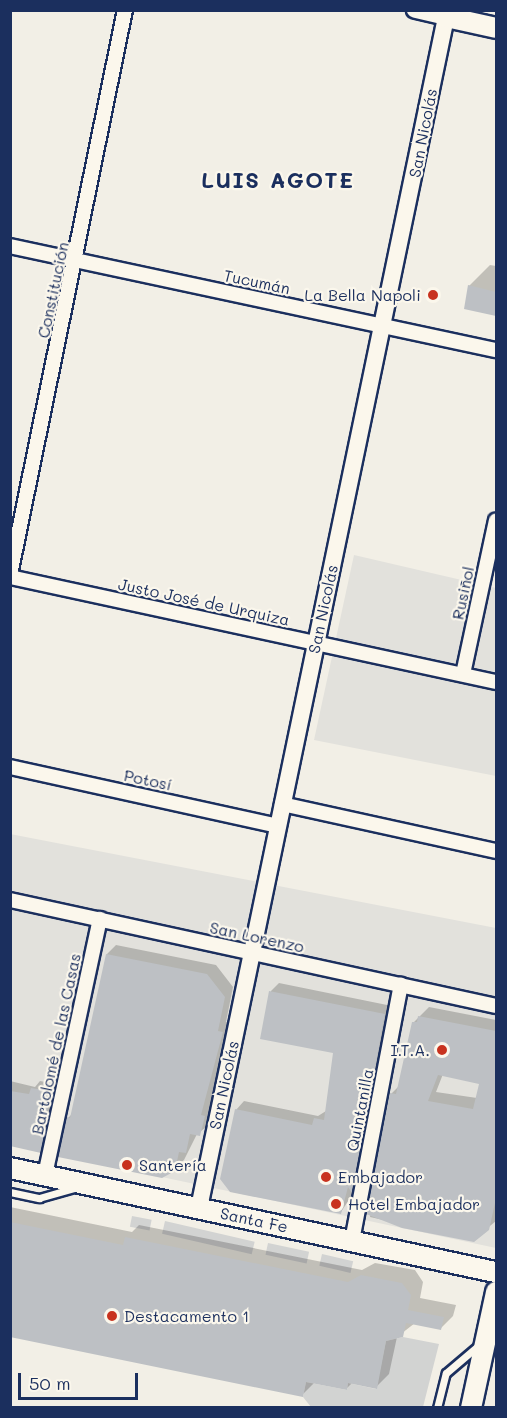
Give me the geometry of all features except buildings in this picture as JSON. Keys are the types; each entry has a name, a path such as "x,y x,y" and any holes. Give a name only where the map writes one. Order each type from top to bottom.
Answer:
{"main road":[{"path":"447,14 496,28"},
{"name":"Santa Fe","path":"10,1168 496,1272"},
{"path":"471,1407 496,1292"}],"street":[{"name":"Constitución","path":"10,576 125,10"},
{"path":"415,10 447,14"},
{"name":"San Nicolás","path":"199,1208 447,14"},
{"name":"Tucumán","path":"10,246 496,350"},
{"name":"Rusiñol","path":"463,674 496,520"},
{"name":"Justo José de Urquiza","path":"10,576 496,682"},
{"name":"Potosí","path":"10,766 278,826"},
{"path":"282,804 496,851"},
{"name":"San Lorenzo","path":"10,900 496,1006"},
{"name":"Bartolomé de las Casas","path":"45,1175 100,919"},
{"name":"Quintanilla","path":"352,1241 401,986"}],"lane":[{"path":"10,1192 39,1198 89,1185"},
{"path":"437,1407 446,1373 486,1340"}],"shaded area":[{"path":"354,555 496,588 496,776 314,740"},
{"path":"10,834 496,928 496,1248 11,1145"},
{"path":"132,1216 152,1220 150,1231 130,1227"},
{"path":"165,1221 255,1242 252,1254 162,1234"},
{"path":"268,1243 309,1252 307,1263 266,1255"},
{"path":"322,1254 353,1261 350,1273 319,1266"},
{"path":"403,1337 439,1344 423,1407 311,1407 303,1397 306,1382 347,1390 348,1383 376,1389 386,1341"}],"place":[{"name":"La Bella Napoli","path":"433,295"},
{"name":"I.T.A.","path":"442,1050"},
{"name":"Santería","path":"127,1165"},
{"name":"Embajador","path":"326,1177"},
{"name":"Hotel Embajador","path":"336,1204"},
{"name":"Destacamento 1","path":"112,1316"}],"district":[{"name":"LUIS AGOTE","path":"278,180"}]}
